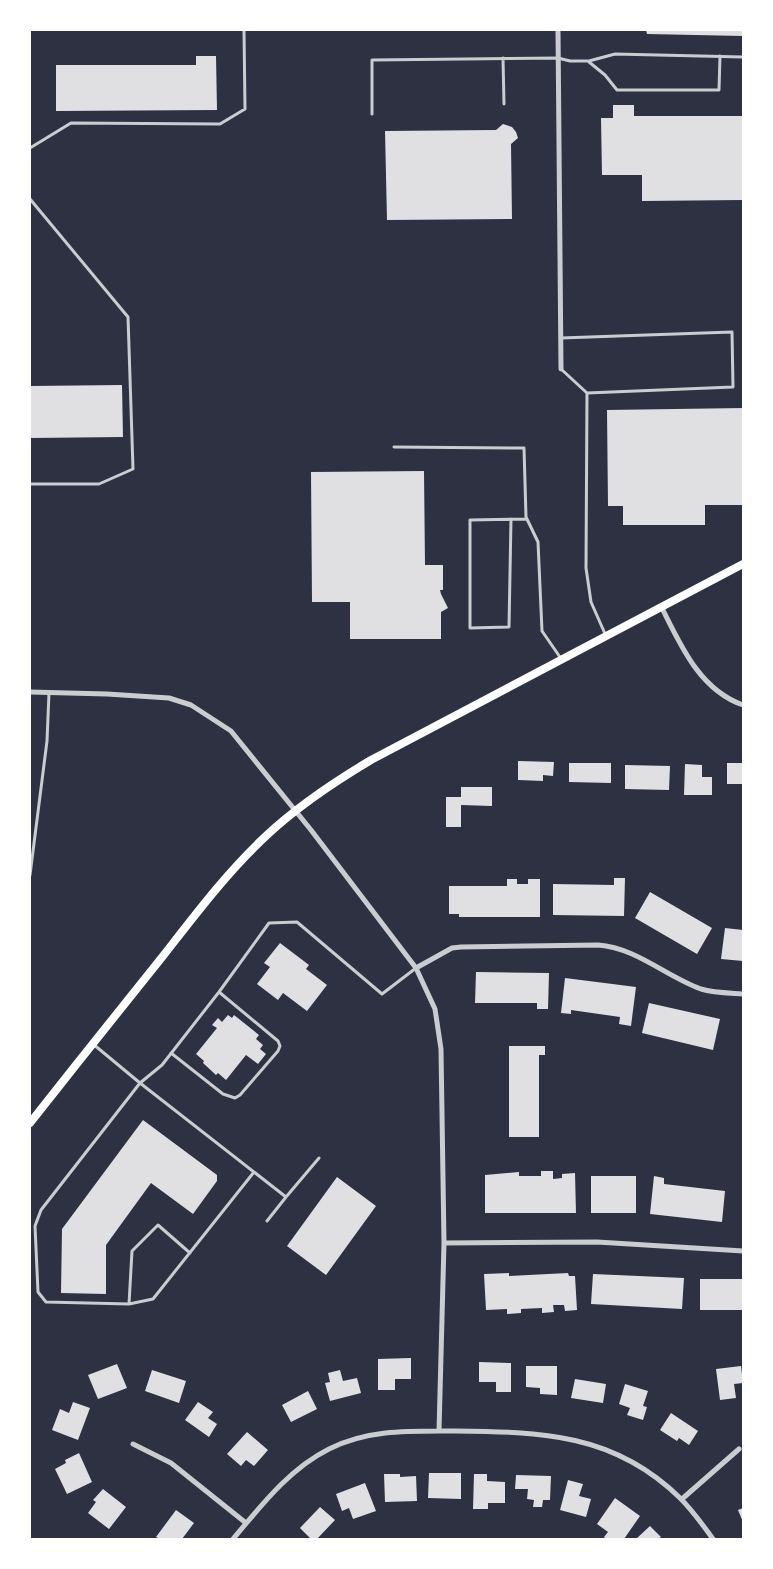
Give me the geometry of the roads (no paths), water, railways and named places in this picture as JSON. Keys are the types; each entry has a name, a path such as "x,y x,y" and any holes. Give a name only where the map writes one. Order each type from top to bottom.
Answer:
{"main road":[{"path":"30,1123 198,911 267,835 295,811 342,777 371,760 743,564"}],"street":[{"path":"558,30 561,369"},
{"path":"662,608 681,647 703,677 718,692 743,705"},
{"path":"30,692 169,698 191,705 231,731 311,830 416,968 435,1009 440,1049 444,1242 439,1431"},
{"path":"416,968 452,948 598,945 614,947 635,954 701,989 720,993 743,994"},
{"path":"444,1242 603,1242 743,1251"},
{"path":"233,1539 284,1481 313,1458 329,1449 349,1440 386,1432 439,1431 543,1434 583,1442 634,1462 667,1485 682,1499 713,1539"},
{"path":"133,1444 171,1463 246,1523"},
{"path":"682,1499 739,1449"}],"lane":[{"path":"30,148 71,123 220,124 245,109 244,30"},
{"path":"372,114 372,60 558,58 570,61 589,61 615,54 743,57"},
{"path":"589,61 605,75 617,90 719,90 720,56"},
{"path":"503,58 504,104"},
{"path":"30,199 128,317 133,469 99,484 30,484"},
{"path":"561,338 732,332 733,387 587,393 561,369"},
{"path":"587,393 586,568 591,602 607,637"},
{"path":"394,447 524,448 527,519 538,542 542,631 562,660"},
{"path":"511,519 509,627 470,628 470,520 511,519 527,519"},
{"path":"30,875 46,741 49,693"},
{"path":"254,1172 153,1300 129,1304 46,1302 38,1292 35,1226 41,1210 140,1083 162,1065 219,992 269,923 297,922 382,994 416,968"},
{"path":"171,1053 223,1094 235,1098 240,1095 278,1051 280,1046 278,1041 219,992"},
{"path":"93,1044 286,1197"},
{"path":"267,1221 319,1158"},
{"path":"129,1304 132,1251 158,1226 190,1254"}]}
